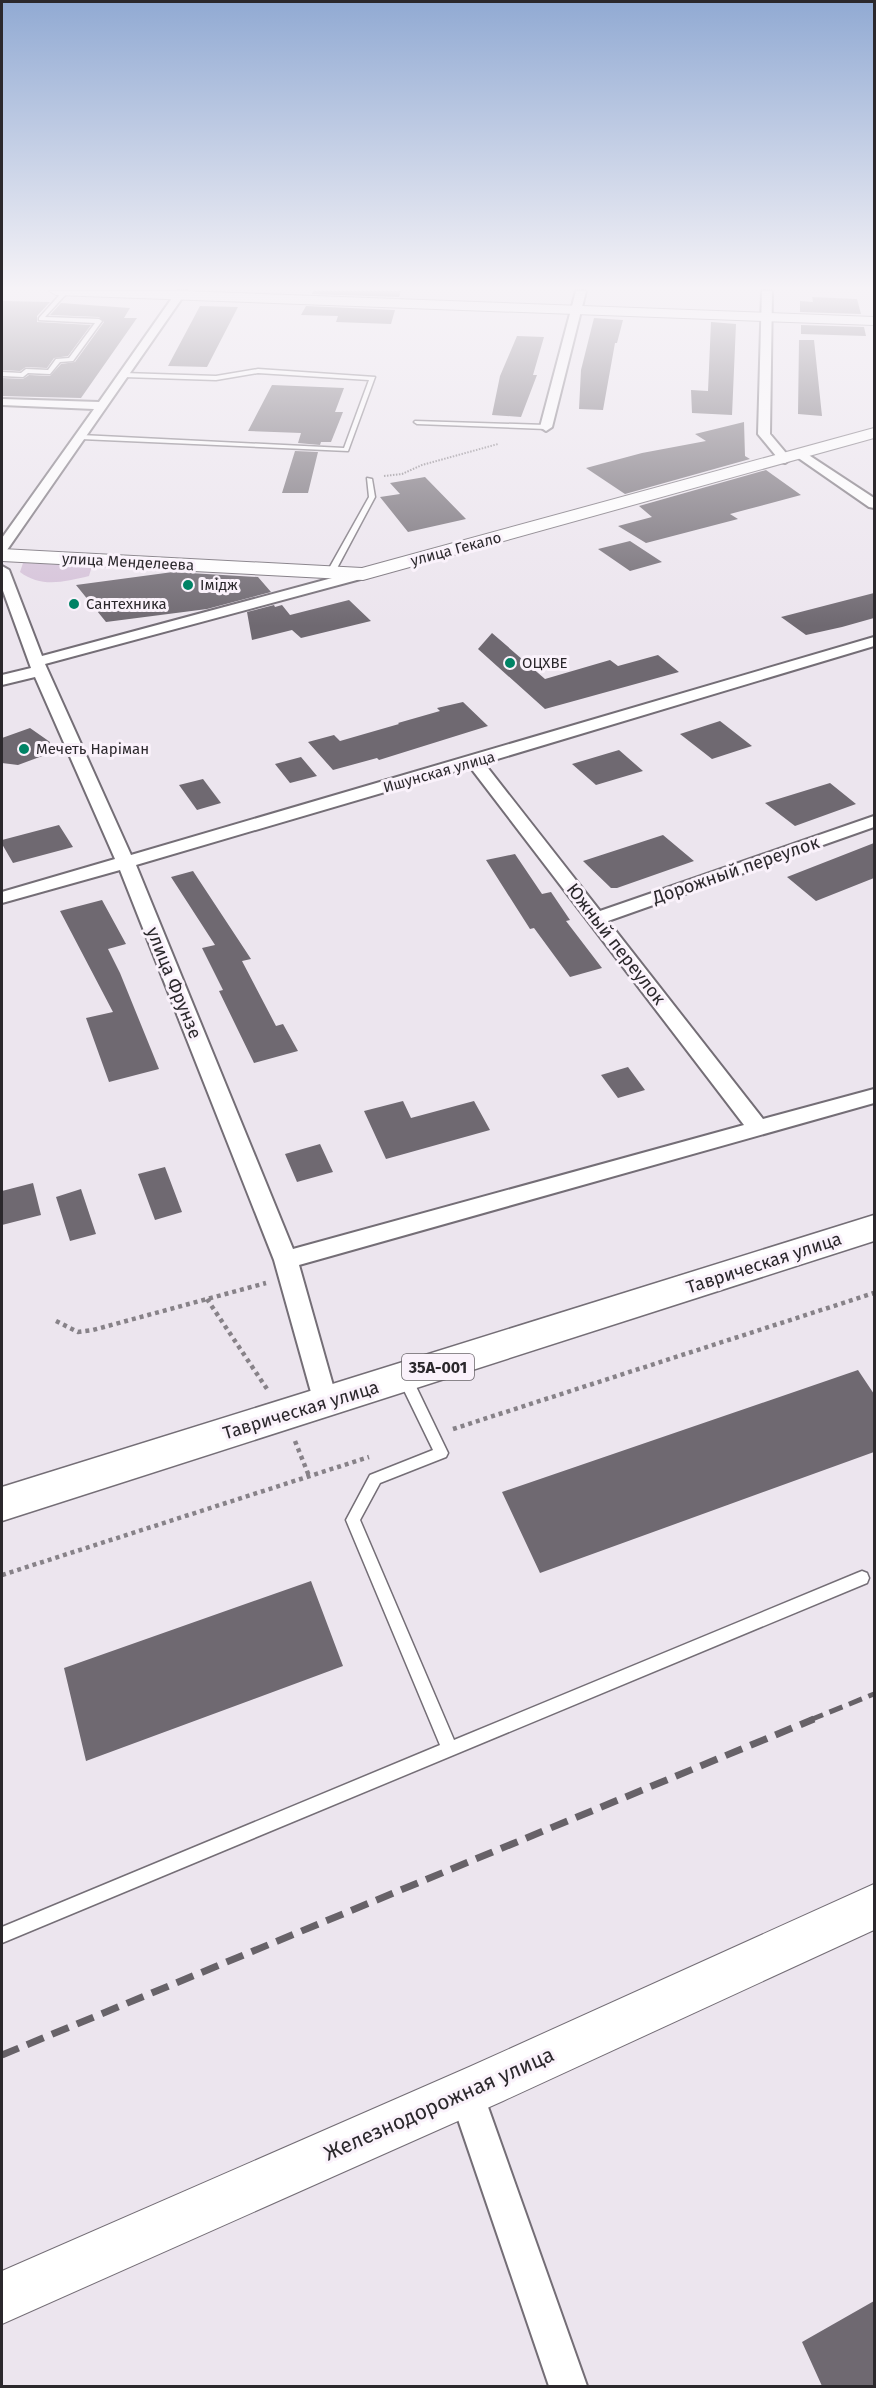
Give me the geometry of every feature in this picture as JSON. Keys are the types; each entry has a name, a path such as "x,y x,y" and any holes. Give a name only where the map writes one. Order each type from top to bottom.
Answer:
{"highway":[{"name":"Таврическая улица","path":"2,1504 874,1228"}],"main road":[{"name":"улица Гекало","path":"363,574 874,434"},
{"name":"улица Менделеева","path":"2,555 363,574"},
{"name":"Железнодорожная улица","path":"2,2298 466,2093 874,1907"}],"street":[{"path":"13,402 103,406"},
{"path":"2,547 105,402"},
{"path":"546,427 552,402"},
{"path":"765,402 764,434 793,456 874,504"},
{"name":"улица Фрунзе","path":"2,570 38,666 126,863 288,1268 325,1403"},
{"name":"улица Гекало","path":"2,680 38,666 363,574"},
{"name":"Ишунская улица","path":"2,898 474,761 874,641"},
{"name":"Южный переулок","path":"474,761 758,1128"},
{"name":"Дорожный переулок","path":"597,918 874,821"},
{"path":"288,1268 758,1128 874,1096"},
{"path":"466,2093 568,2386"}],"lane":[{"path":"81,437 346,450 364,402"},
{"path":"417,422 546,427"},
{"path":"331,572 372,497 369,479"},
{"path":"405,1378 441,1453 375,1479 352,1520 450,1749"},
{"path":"2,1935 862,1578"}],"path":[{"path":"369,479 402,474 422,465 541,432 546,427"},
{"path":"56,1321 78,1332 93,1330 207,1299 288,1268"},
{"path":"207,1299 258,1372 283,1416 309,1476"}],"shaded area":[{"path":"23,563 92,566 89,576 44,582 20,572"}],"building":[{"path":"263,402 339,402 335,412 343,412 331,442 321,442 320,445 298,443 301,433 248,431"},
{"path":"495,402 527,402 521,417 492,415"},
{"path":"579,402 604,402 603,410 579,409"},
{"path":"692,402 733,402 732,415 692,413"},
{"path":"798,402 821,402 822,416 798,414"},
{"path":"744,422 745,456 750,459 625,494 586,468 642,453 706,441 695,434"},
{"path":"295,451 318,452 308,493 282,493"},
{"path":"766,470 801,495 730,514 738,519 646,543 618,526 652,517 639,506"},
{"path":"425,477 466,519 408,532 380,497 400,494 390,483"},
{"path":"630,541 662,562 630,571 598,549"},
{"path":"173,572 258,577 271,592 207,609 106,622 76,585"},
{"path":"874,593 874,618 842,627 806,635 781,617"},
{"path":"349,600 371,621 301,638 292,630 252,640 247,612 282,605 290,615"},
{"path":"492,633 545,679 610,660 618,666 658,655 679,672 545,709 478,649"},
{"path":"463,702 488,726 379,760 377,758 333,770 308,742 334,735 340,741 440,711 437,708"},
{"path":"720,721 752,746 712,759 680,734"},
{"name":"Мечеть Наріман","path":"30,728 50,742 45,755 18,765 2,763 2,738"},
{"path":"619,750 643,771 596,785 572,764"},
{"path":"301,757 317,776 290,783 275,764"},
{"path":"203,779 221,803 197,810 179,785"},
{"path":"830,783 856,804 795,826 765,803"},
{"path":"59,825 73,847 13,863 2,844 2,840"},
{"path":"663,835 694,861 617,888 611,888 583,861"},
{"path":"874,843 874,878 816,901 787,877"},
{"path":"515,854 542,894 551,892 570,920 566,921 602,968 570,977 534,928 530,929 486,860"},
{"path":"193,871 251,959 242,961 276,1026 283,1024 298,1051 254,1063 219,991 223,990 202,948 215,945 171,877"},
{"path":"102,900 126,944 108,949 159,1069 109,1082 86,1018 113,1012 60,911"},
{"path":"628,1067 645,1090 618,1098 601,1075"},
{"path":"403,1101 411,1118 474,1101 490,1130 386,1159 364,1111"},
{"path":"320,1144 333,1172 297,1182 285,1154"},
{"path":"165,1167 182,1212 155,1220 138,1174"},
{"path":"33,1183 41,1215 2,1225 2,1191"},
{"path":"81,1189 96,1234 70,1241 56,1197"},
{"path":"858,1370 874,1394 874,1452 540,1573 502,1492"},
{"path":"311,1581 343,1666 86,1761 64,1668"},
{"path":"874,2301 874,2386 822,2386 802,2342"}],"railway":[{"path":"810,1720 874,1694"},
{"path":"2,2055 814,1719"}],"place":[{"name":"Імідж","path":"188,585"},
{"name":"Сантехника","path":"74,604"},
{"name":"ОЦХВЕ","path":"510,663"},
{"name":"Мечеть Наріман","path":"24,749"}]}
